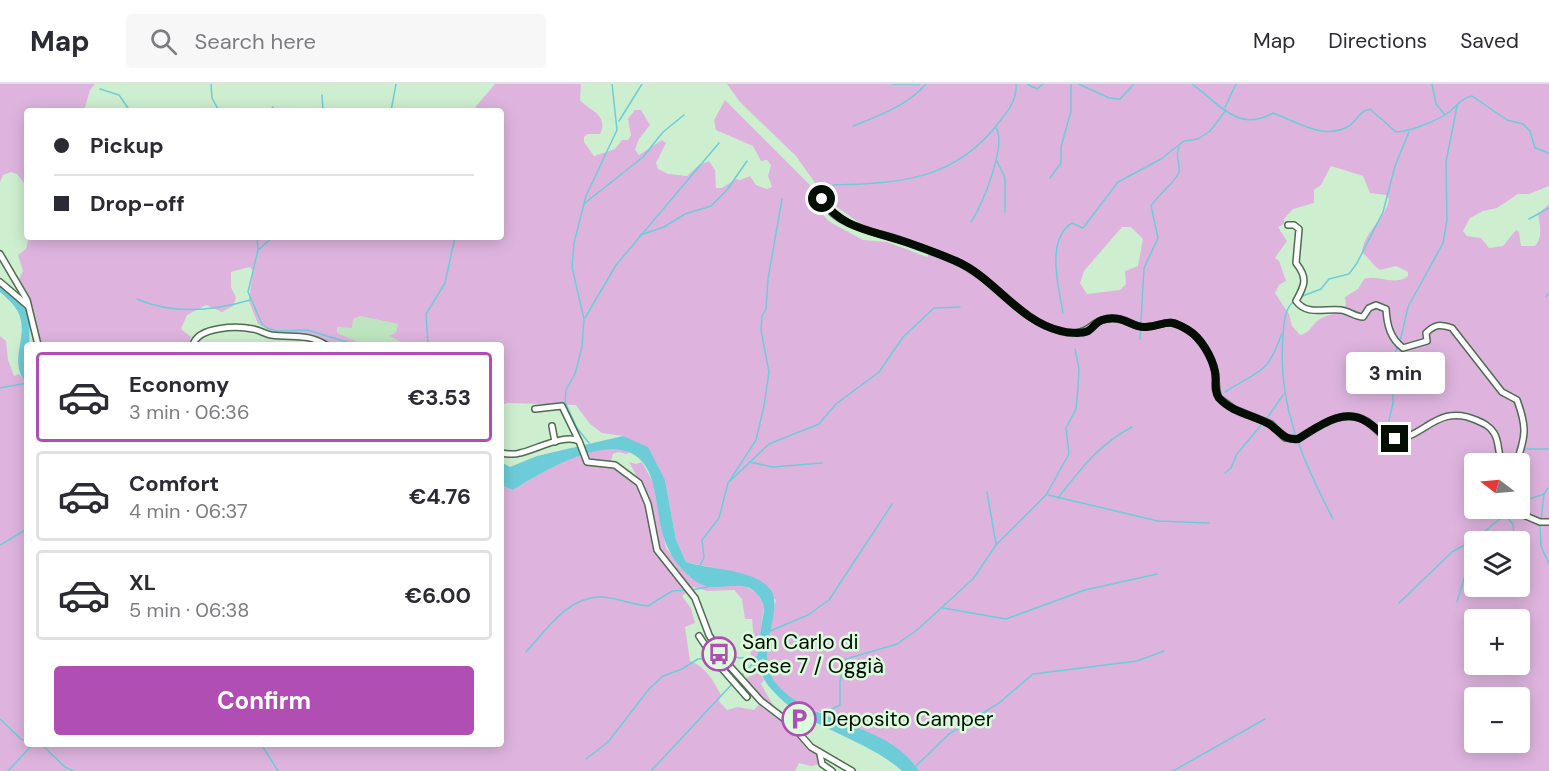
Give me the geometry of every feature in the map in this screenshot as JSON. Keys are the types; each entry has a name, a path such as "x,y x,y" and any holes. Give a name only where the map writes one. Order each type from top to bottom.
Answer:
{"street":[{"path":"820,194 824,203 834,212 864,231 909,243 966,267 995,285 1020,310 1048,327 1069,332 1087,331 1102,320 1116,319 1125,319 1146,327 1171,322 1182,326 1197,337 1207,353 1215,372 1215,387 1219,398 1234,409 1271,424 1285,438 1298,439 1315,426 1341,417 1363,420 1382,435 1395,439 1440,419 1460,415 1490,427 1496,435 1500,453"},
{"path":"1288,225 1294,225 1299,229 1296,263 1304,273 1306,285 1296,301 1301,306 1318,311 1340,310 1357,317 1364,317 1369,308 1376,305 1386,309 1387,324 1395,342 1403,348 1427,341 1426,333 1433,326 1441,324 1452,328 1502,392 1516,400 1524,419 1525,438 1520,453"},
{"path":"0,254 32,312 37,342"},
{"path":"0,282 18,295 32,312"},
{"path":"196,342 198,337 212,330 239,328 272,335 307,336 320,342"},
{"path":"535,410 561,406 579,440 587,462 615,465 639,483 648,504 657,550 695,598 722,655 762,702 790,724 820,754 852,771"},
{"path":"552,426 555,442"},
{"path":"504,453 520,453 555,442 579,440"},
{"path":"1530,518 1540,522 1549,522"},
{"path":"699,636 709,651 722,655"},
{"path":"722,655 718,664 747,697"},
{"path":"820,754 822,764 832,771"}],"shaded area":[{"path":"0,84 95,84 90,90 85,108 24,108 24,183 17,174 11,172 3,175 0,182"},
{"path":"495,84 581,84 580,100 597,114 602,122 600,134 588,134 584,137 584,142 594,156 615,149 622,140 628,140 631,135 628,119 635,110 641,110 650,125 639,139 635,150 639,155 662,140 666,143 656,163 658,169 668,174 687,176 699,165 709,161 715,170 716,188 722,188 736,179 740,180 750,176 756,185 767,189 772,187 768,176 771,165 767,160 761,161 753,146 716,130 714,120 725,100 810,185 824,216 830,222 863,240 887,242 927,257 931,251 907,238 878,232 858,222 827,200 796,156 740,102 727,84 1549,84 1549,186 1529,194 1518,194 1497,208 1483,211 1470,218 1463,231 1467,236 1481,238 1489,248 1503,246 1516,230 1519,232 1521,246 1535,246 1540,235 1538,214 1549,204 1549,771 919,771 914,764 863,731 805,706 782,691 774,681 766,660 768,634 776,600 732,572 686,562 676,540 665,480 623,436 602,433 589,423 576,405 504,404 504,342 401,342 390,336 396,332 398,324 360,316 353,319 352,328 337,327 337,333 358,342 328,342 311,334 272,332 258,324 249,301 253,270 249,267 231,272 231,287 236,298 233,306 222,312 206,305 187,315 181,329 191,337 190,342 39,342 30,301 19,279 23,271 18,255 26,249 28,240 504,240 504,108 475,108","holes":["1331,166 1363,176 1370,193 1387,195 1389,199 1384,213 1366,239 1362,253 1380,270 1396,266 1408,272 1408,276 1397,280 1364,279 1358,289 1345,297 1346,305 1343,309 1320,319 1300,335 1292,326 1289,314 1275,293 1279,285 1286,281 1279,261 1275,258 1287,241 1278,227 1284,224 1284,219 1293,209 1314,203 1314,190 1321,185","1122,227 1131,227 1143,239 1138,266 1125,271 1126,284 1120,290 1087,294 1080,283 1084,271"]},
{"path":"360,316 398,324 396,332 391,335 402,342 357,342 337,334 337,327 351,327 353,319"},
{"path":"0,336 6,341 8,360 14,376 19,374 24,381 24,747 504,747 504,486 513,490 569,459 585,453 616,449 631,451 627,454 618,452 613,454 610,464 640,482 629,462 636,464 642,462 653,482 666,548 685,572 723,586 741,584 757,593 764,606 758,649 759,672 764,680 761,684 773,705 820,754 822,764 811,766 799,763 795,771 0,771","holes":["694,587 707,591 734,590 742,599 745,619 752,619 754,641 749,643 754,674 742,680 762,701 754,710 738,707 727,710 719,701 721,695 715,684 700,667 690,661 685,627 695,623 691,608 682,596"]}],"water":[{"path":"0,284 28,309 29,342 24,342 24,380 18,358 22,332 19,314 0,292"},
{"path":"623,436 648,447 665,480 676,540 686,562 747,575 765,584 772,593 775,605 767,661 772,676 782,690 798,702 816,711 890,743 906,755 919,771 902,771 871,750 801,714 772,690 761,674 759,666 758,650 764,608 758,595 744,586 711,587 703,585 696,582 676,562 665,541 653,484 644,463 629,452 611,449 590,452 548,470 513,490 504,486 504,464 510,467 537,456"}],"waterway":[{"path":"211,84 212,98 217,108"},
{"path":"392,108 396,84"},
{"path":"589,443 577,428 565,402 566,390 575,374 582,347 584,319 572,267 574,243 586,196 617,130 612,84"},
{"path":"619,121 642,84"},
{"path":"892,84 919,84"},
{"path":"853,126 902,104 926,84"},
{"path":"833,185 905,179 946,167 965,156 983,141 1000,121 1014,99 1016,84"},
{"path":"1027,84 1037,89 1043,84"},
{"path":"1050,178 1061,163 1061,147 1071,111 1071,84"},
{"path":"1079,84 1109,98 1120,99 1134,84"},
{"path":"1192,84 1220,107 1239,118 1249,120 1273,113 1320,131 1339,130 1349,126 1363,112 1370,109 1396,132 1408,130 1438,118 1462,100 1472,96 1507,120 1523,124 1530,131 1535,148 1549,153"},
{"path":"1225,107 1236,84"},
{"path":"1432,84 1436,104 1445,115"},
{"path":"100,89 119,95 128,108"},
{"path":"322,95 323,108"},
{"path":"1400,342 1408,307 1443,243 1447,220 1446,162 1457,106"},
{"path":"1063,313 1057,278 1056,252 1064,231 1072,223 1083,228 1118,182 1161,159 1184,141 1198,139 1210,131 1226,110"},
{"path":"585,203 643,157 663,132 684,115"},
{"path":"971,222 987,190 996,161 999,136 996,128"},
{"path":"1300,297 1321,289 1329,279 1349,274 1357,263 1383,212 1395,166 1409,132"},
{"path":"585,318 616,265 719,143"},
{"path":"1140,339 1144,268 1158,238 1151,206 1178,175 1179,147"},
{"path":"640,235 664,227 685,214 711,206 727,190 747,161"},
{"path":"997,161 1005,178 1005,212"},
{"path":"700,566 704,557 702,540 719,518 728,483 756,440 764,406 769,372 761,330 762,316 766,309 768,279 782,199"},
{"path":"1529,219 1549,208"},
{"path":"257,240 258,250 248,292 262,324 278,331 307,330 347,342"},
{"path":"258,250 270,240"},
{"path":"428,342 426,314 445,283 454,240"},
{"path":"1546,297 1549,293"},
{"path":"137,299 165,307 193,310 222,307 250,300"},
{"path":"1293,302 1286,313 1283,336 1282,361 1288,408 1302,453 1333,519"},
{"path":"730,481 769,444 819,424 836,404 879,372 903,337 934,308 960,307"},
{"path":"1225,392 1254,375 1267,364 1282,333"},
{"path":"1386,433 1393,403 1393,358 1398,346"},
{"path":"822,714 840,705 840,681 846,659 897,644 917,630 973,579 996,545 1046,495 1069,454 1066,428 1076,409 1078,387 1079,369 1075,349"},
{"path":"0,388 24,384"},
{"path":"1265,421 1283,395"},
{"path":"1225,473 1231,468 1237,454 1262,424"},
{"path":"1058,498 1100,450 1132,427"},
{"path":"1526,449 1549,449"},
{"path":"749,462 773,467 822,463"},
{"path":"1530,499 1544,494 1549,487"},
{"path":"987,492 996,544"},
{"path":"1541,520 1544,494"},
{"path":"1048,495 1158,521 1209,523"},
{"path":"770,631 808,615 829,600 892,504"},
{"path":"1399,603 1452,552 1477,538 1500,519"},
{"path":"1509,519 1513,524 1513,531"},
{"path":"1540,524 1541,546 1549,564"},
{"path":"0,545 24,531"},
{"path":"943,608 1006,619 1085,590 1157,574"},
{"path":"1457,602 1464,579"},
{"path":"691,590 708,587 707,584"},
{"path":"526,652 560,615 569,607 580,602 603,597 648,606 672,591 687,590"},
{"path":"915,767 949,734 999,703 1033,674 1137,661 1164,651"},
{"path":"725,655 740,658 758,657"},
{"path":"586,759 608,742 649,689 663,676 682,669 698,659 721,657"},
{"path":"742,675 759,657"},
{"path":"651,771 732,684"},
{"path":"0,719 24,740"},
{"path":"1173,771 1265,719"},
{"path":"8,771 30,747"},
{"path":"44,747 65,767 74,771"},
{"path":"263,747 278,771"}],"place":[{"name":"San Carlo di Cese 7 / Oggià","path":"719,654"},
{"name":"Deposito Camper","path":"799,719"}],"route":[{"path":"822,199 834,212 864,231 892,237 966,267 995,285 1020,310 1040,324 1059,331 1087,331 1095,324 1107,319 1125,319 1138,326 1146,327 1162,322 1182,326 1197,337 1207,353 1215,372 1215,387 1219,398 1234,409 1271,424 1285,438 1298,439 1315,426 1328,420 1358,417 1372,425 1382,435 1395,439"}]}
